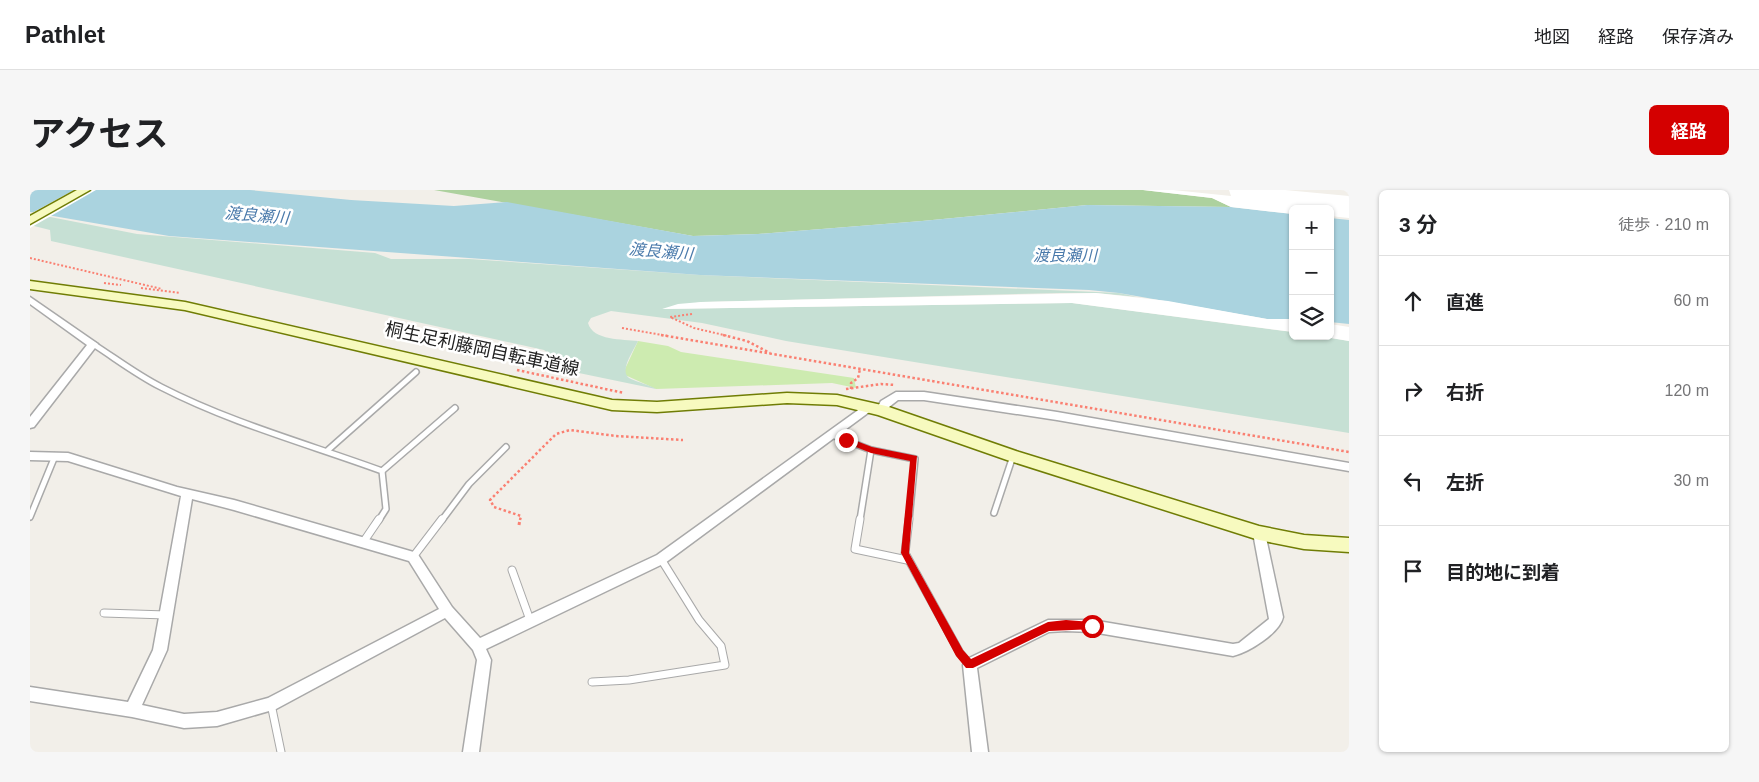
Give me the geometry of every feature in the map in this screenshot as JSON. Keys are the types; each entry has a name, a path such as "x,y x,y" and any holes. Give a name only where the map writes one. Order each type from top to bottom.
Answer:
{"main road":[{"path":"30,221 85,190"}],"street":[{"path":"30,285 185,306 612,405 657,407 787,398 819,398 875,409 1013,456 1259,533 1304,542 1349,545"},
{"path":"30,300 44,307 93,344 30,424"},
{"path":"478,646 661,558 832,435 896,396 924,396 1067,418 1349,467"},
{"path":"30,456 68,457 187,493 364,541 413,557 447,611 478,646 484,660 471,752"},
{"path":"132,710 160,650 187,493"},
{"path":"980,752 970,665 1048,626 1066,624 1092,626 1233,650 1242,648 1275,622 1276,617 1259,533"},
{"path":"30,694 132,710 184,721 217,719 271,704 447,611"}],"lane":[{"path":"93,344 158,386 187,400 238,422 328,450 382,471"},
{"path":"328,450 416,372"},
{"path":"382,471 455,408"},
{"path":"832,435 871,450 914,458 905,553 907,560 960,653 970,665"},
{"path":"413,557 469,484 506,447"},
{"path":"871,450 855,549 907,560"},
{"path":"30,517 55,456"},
{"path":"994,513 1013,456"},
{"path":"364,541 386,509 382,471"},
{"path":"592,682 628,680 725,665 721,646 699,620 661,558"},
{"path":"512,570 530,620"},
{"path":"104,613 166,616"},
{"path":"271,704 281,752"}],"path":[{"path":"30,258 186,295"},
{"path":"692,314 670,317 685,325 757,346 770,354"},
{"path":"622,328 1349,452"},
{"path":"851,389 851,383 858,378 860,368"},
{"name":"桐生足利藤岡自転車道線","path":"513,369 630,394"},
{"path":"519,525 521,516 494,507 490,500 556,434 570,430 616,436 683,440"}],"green space":[{"path":"434,190 1143,190 1212,198 1231,207 1087,205 758,234 693,236"},
{"path":"30,213 137,234 375,253 391,259 469,259 700,275 1119,293 1138,297 1096,293 1060,293 701,302 665,309 1072,303 1289,331 1289,340 1334,338 1349,341 1349,433 786,341 702,323 611,311 591,318 588,323 591,329 602,336 638,341 626,367 627,376 656,389 574,372 544,350 51,241 50,230 30,225"},
{"path":"638,341 668,346 681,352 854,378 856,388 832,383 656,389 625,375 625,369"}],"water":[{"name":"渡良瀬川","path":"30,190 250,190 351,200 454,206 507,202 693,236 758,234 1087,205 1231,207 1289,214 1289,319 1267,319 1119,293 1089,290 700,275 169,236 30,212"},
{"path":"1334,218 1349,220 1349,324 1334,322"}],"pier":[{"path":"74,190 96,190 30,228 30,214"},
{"path":"1143,190 1173,190 1231,196 1229,190 1285,190 1349,196 1349,218 1334,216 1334,205 1289,205 1289,214 1231,207 1212,198"},
{"path":"1096,293 1168,301 1267,319 1289,319 1289,331 1072,303 662,309 678,304"},
{"path":"1334,325 1349,327 1349,341 1334,338"}],"route":[{"path":"846,440 871,450 914,458 905,553 907,560 916,572 960,653 970,665 976,660 1048,626 1066,624 1092,626"}]}
